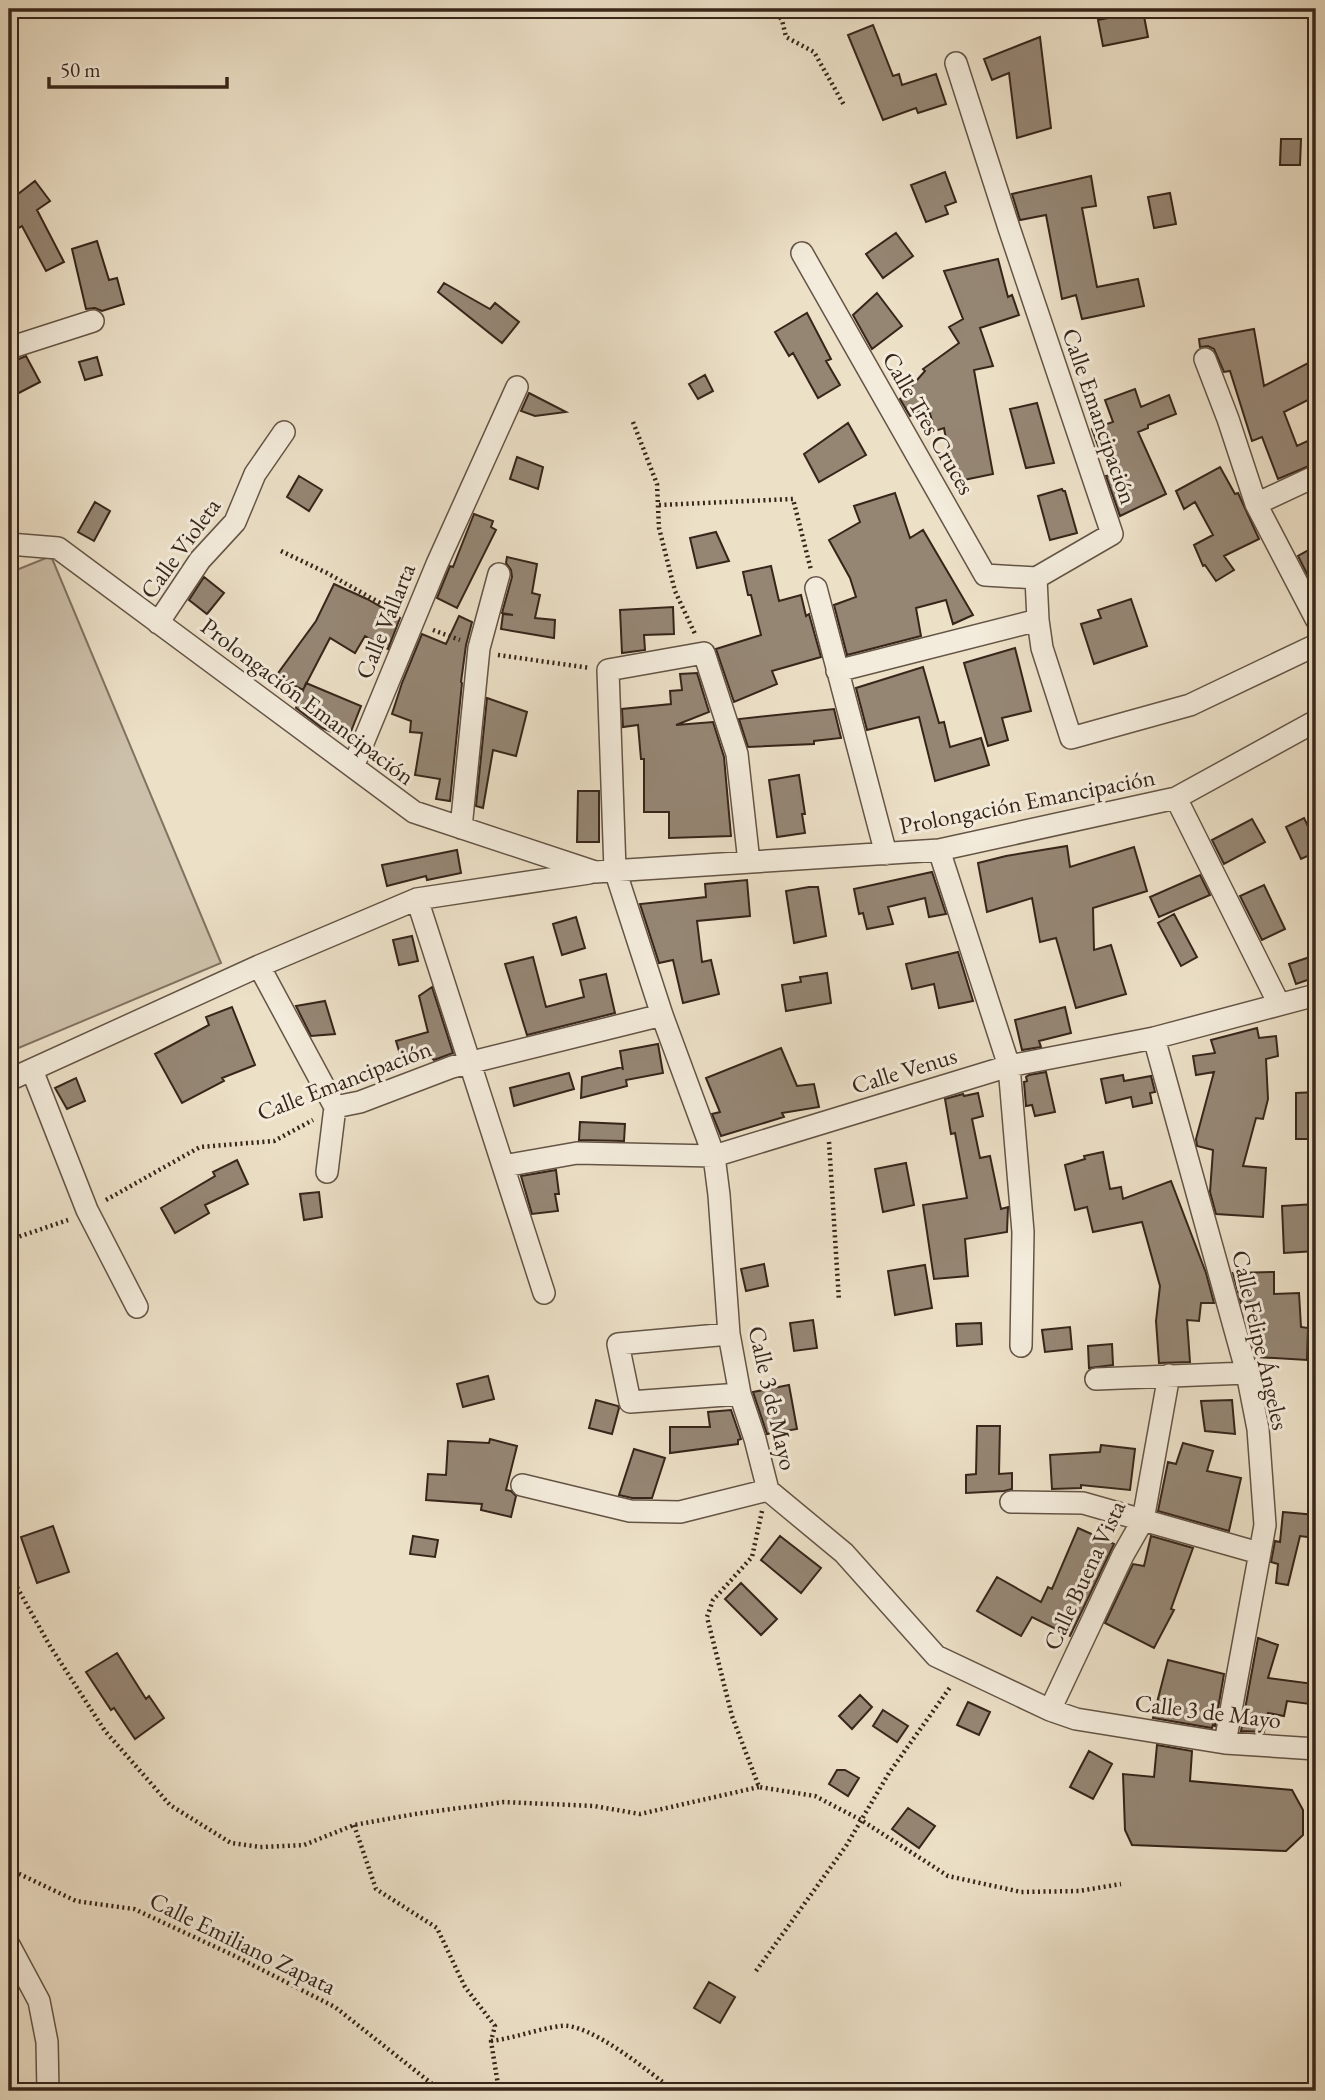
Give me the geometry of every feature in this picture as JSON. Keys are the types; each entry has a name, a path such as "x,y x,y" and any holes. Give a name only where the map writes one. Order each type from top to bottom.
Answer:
{"street":[{"name":"Calle Emancipación","path":"956,63 1112,534 1036,578"},
{"name":"Calle Tres Cruces","path":"802,253 985,575 1036,578"},
{"path":"9,348 93,321"},
{"path":"1205,359 1256,504 1316,619"},
{"name":"Calle Vallarta","path":"353,767 467,496 517,387"},
{"name":"Calle Violeta","path":"158,622 200,560 235,522 255,474 284,432"},
{"path":"1256,504 1316,476"},
{"name":"Prolongación Emancipación","path":"9,544 58,548 414,812 605,871"},
{"path":"461,828 479,648 499,574"},
{"path":"1036,578 1042,648 1071,738 1190,705 1316,645"},
{"path":"816,588 886,854"},
{"path":"837,671 1038,620"},
{"path":"608,670 704,653 737,754 749,862"},
{"name":"Calle 3 de Mayo","path":"608,670 605,871 714,1156 729,1334 740,1394 768,1490 844,1553 936,1656 1050,1710 1076,1719 1225,1743 1316,1749"},
{"name":"Prolongación Emancipación","path":"9,1080 259,966 417,900 605,871 939,850 1176,799 1316,721"},
{"path":"1176,799 1279,1004"},
{"path":"939,850 1009,1066 1023,1232 1021,1346"},
{"name":"Calle Emancipación","path":"417,900 544,1293"},
{"path":"259,966 335,1107 327,1171"},
{"name":"Calle Venus","path":"504,1166 577,1153 714,1156 1009,1066 1154,1038 1316,995"},
{"name":"Calle Emancipación","path":"335,1107 360,1102 468,1062 662,1015"},
{"name":"Calle Felipe Ángeles","path":"1154,1038 1247,1373 1258,1429 1265,1525 1225,1743"},
{"path":"32,1070 87,1210 137,1307"},
{"path":"729,1334 618,1344 630,1402 740,1394"},
{"path":"1096,1379 1247,1373"},
{"name":"Calle Buena Vista","path":"1050,1710 1123,1555 1143,1520 1169,1376"},
{"path":"522,1485 630,1510 680,1512 768,1490"},
{"path":"1011,1502 1083,1503 1259,1553"},
{"path":"9,1945 39,2001 47,2042 48,2091"}],"path":[{"path":"773,9 782,20 786,37 814,52 844,106"},
{"path":"633,422 657,484 659,528 675,591 704,653"},
{"path":"659,505 793,499 816,588"},
{"path":"281,551 327,573 413,622 502,657 608,670"},
{"name":"Calle Emancipación","path":"9,1240 76,1218 200,1147 274,1141 335,1107"},
{"path":"828,1120 839,1301"},
{"path":"760,1787 732,1716 707,1617 713,1600 752,1557 768,1490"},
{"path":"9,1573 50,1646 105,1731 170,1805 231,1843 260,1847 304,1845 354,1825 504,1802 594,1806 640,1814 760,1787 816,1796 861,1820 948,1876 1021,1892 1079,1891 1121,1884"},
{"path":"756,1971 846,1846 889,1773 963,1668"},
{"path":"354,1825 376,1889 438,1928 465,1987 495,2026 491,2041 499,2091"},
{"name":"Calle Emiliano Zapata","path":"9,1869 76,1901 134,1909 237,1956 335,2007 441,2091"},
{"path":"491,2041 564,2025 597,2036 674,2091"}],"shaded area":[{"path":"51,556 221,963 9,1052 9,573"}],"building":[{"path":"1143,11 1148,37 1103,46 1098,20"},
{"path":"873,25 893,76 899,74 902,85 936,74 946,104 918,113 916,108 883,120 848,35"},
{"path":"1040,37 1051,128 1017,138 1009,73 992,80 984,59"},
{"path":"1281,139 1301,139 1300,165 1280,165"},
{"path":"945,172 956,202 945,206 948,214 926,222 911,185"},
{"path":"1091,176 1096,206 1082,208 1097,287 1138,279 1144,306 1082,319 1076,295 1062,299 1046,215 1020,220 1012,194"},
{"path":"35,181 50,201 37,210 64,262 46,271 22,226 9,233 9,201"},
{"path":"1170,193 1176,224 1154,228 1148,197"},
{"path":"896,233 913,256 883,278 866,254"},
{"path":"97,241 109,280 117,278 124,304 102,311 95,308 86,309 72,249"},
{"path":"998,259 1008,297 1012,295 1019,315 980,328 993,366 974,370 993,474 954,482 944,428 935,431 928,407 910,416 900,399 925,371 923,369 959,343 949,327 963,319 944,271"},
{"path":"444,283 490,309 495,303 519,322 502,343 438,292"},
{"path":"877,293 902,326 872,349 853,315"},
{"path":"807,313 831,359 826,361 840,385 818,398 793,353 789,356 775,332"},
{"path":"1254,329 1264,386 1310,362 1316,374 1316,396 1284,412 1297,446 1316,437 1316,463 1278,479 1262,437 1252,441 1230,371 1224,372 1214,349 1208,346 1200,347 1199,339"},
{"path":"26,356 40,382 9,398 9,363"},
{"path":"97,357 102,375 85,380 79,362"},
{"path":"705,375 713,391 698,399 689,384"},
{"path":"1135,389 1141,407 1169,395 1176,414 1138,432 1166,494 1120,516 1106,476 1110,475 1104,453 1101,454 1092,429 1113,422 1105,400"},
{"path":"529,393 566,412 535,416 521,411"},
{"path":"1037,403 1054,463 1026,468 1010,409"},
{"path":"848,423 866,455 819,482 804,454"},
{"path":"517,457 543,467 538,489 510,479"},
{"path":"1220,467 1235,494 1238,493 1259,539 1224,556 1234,570 1216,581 1205,565 1203,566 1194,545 1213,535 1195,502 1184,509 1176,491"},
{"path":"299,476 322,490 309,511 287,497"},
{"path":"1062,489 1065,491 1077,533 1050,540 1038,496"},
{"path":"895,493 910,538 923,530 973,615 953,624 946,600 916,608 921,636 847,655 834,605 856,597 850,578 829,540 860,522 854,506"},
{"path":"95,502 110,511 94,541 78,532"},
{"path":"474,514 493,521 491,527 496,530 457,608 437,598 450,566 453,567"},
{"path":"716,532 729,561 697,568 690,538"},
{"path":"1316,546 1316,572 1308,576 1298,556"},
{"path":"507,557 537,564 532,593 540,595 535,618 555,620 554,638 501,629 503,614 513,615 502,613 512,577 506,563"},
{"path":"771,566 779,601 801,595 821,657 772,671 777,684 734,702 716,649 761,635 743,572"},
{"path":"204,577 224,593 207,614 189,600"},
{"path":"334,584 400,618 388,649 365,636 355,653 330,638 303,690 276,676 316,621"},
{"path":"1131,599 1147,646 1094,664 1081,624 1101,618 1098,610"},
{"path":"673,607 674,634 644,635 645,650 622,653 620,610"},
{"path":"459,616 472,622 461,682 450,801 436,799 440,779 415,775 422,733 410,732 411,721 392,714 422,634 446,644"},
{"path":"1015,648 1031,711 1002,718 1008,740 988,746 964,663"},
{"path":"923,667 939,723 944,722 950,747 981,738 989,765 935,781 919,717 867,730 856,688"},
{"path":"697,673 709,712 676,725 713,722 724,757 731,836 669,838 669,812 644,812 644,759 641,759 638,725 623,727 622,709 671,704 670,691 682,690 680,674"},
{"path":"306,683 361,706 348,739 322,728 296,708"},
{"path":"487,698 527,712 516,756 493,750 483,808 476,806"},
{"path":"834,709 841,738 814,741 814,744 748,747 739,719"},
{"path":"799,775 805,833 777,837 769,780"},
{"path":"578,791 599,791 599,842 577,842"},
{"path":"1304,818 1316,843 1316,852 1301,859 1286,827"},
{"path":"1252,819 1265,842 1224,864 1212,840"},
{"path":"1067,846 1070,867 1134,847 1147,891 1093,908 1094,950 1111,945 1126,994 1076,1008 1056,938 1040,942 1032,898 987,912 978,863"},
{"path":"457,850 461,873 427,880 426,876 387,886 382,865"},
{"path":"932,872 946,914 929,917 925,898 888,907 893,924 867,929 863,913 859,914 854,889"},
{"path":"1200,875 1210,895 1159,917 1150,897"},
{"path":"747,880 750,916 697,921 702,962 711,960 719,994 683,1003 673,960 659,963 640,904 706,897 705,884"},
{"path":"1264,885 1285,929 1262,940 1240,896"},
{"path":"818,887 826,936 794,943 786,891"},
{"path":"1174,914 1197,957 1181,966 1158,923"},
{"path":"576,917 585,948 562,955 553,924"},
{"path":"412,936 418,961 399,965 393,940"},
{"path":"958,952 973,1001 939,1008 934,984 912,989 906,964"},
{"path":"1316,955 1316,977 1296,984 1289,964"},
{"path":"533,957 546,1007 584,997 580,980 606,974 615,1013 527,1035 505,964"},
{"path":"827,973 831,1003 786,1011 782,985 801,982 800,977"},
{"path":"432,987 453,1053 434,1060 427,1053 402,1061 396,1041 428,1032 419,996"},
{"path":"325,1001 335,1034 311,1036 296,1006"},
{"path":"232,1007 255,1065 222,1078 224,1081 182,1103 155,1054 209,1025 206,1017"},
{"path":"1065,1007 1071,1033 1039,1041 1041,1047 1022,1050 1015,1020"},
{"path":"1257,1028 1259,1038 1276,1036 1278,1056 1266,1059 1268,1099 1263,1119 1256,1118 1243,1166 1266,1168 1263,1217 1216,1214 1210,1192 1213,1150 1197,1146 1196,1139 1214,1072 1196,1075 1193,1056 1215,1053 1211,1040"},
{"path":"658,1044 663,1073 626,1080 627,1086 581,1098 582,1077 622,1067 623,1070 620,1051"},
{"path":"781,1048 797,1086 814,1084 819,1107 782,1113 784,1117 721,1136 712,1114 720,1112 706,1078"},
{"path":"1046,1072 1055,1112 1035,1116 1032,1105 1026,1106 1024,1082 1029,1075"},
{"path":"569,1073 574,1089 514,1106 510,1088"},
{"path":"1123,1075 1124,1081 1151,1076 1155,1092 1150,1093 1152,1103 1133,1107 1131,1097 1106,1103 1101,1079"},
{"path":"76,1078 85,1101 67,1109 55,1088"},
{"path":"1316,1092 1316,1139 1296,1139 1296,1093"},
{"path":"978,1093 983,1116 972,1119 980,1158 990,1156 1001,1209 1008,1207 1007,1232 965,1239 968,1276 934,1279 923,1205 967,1198 955,1133 951,1134 945,1099"},
{"path":"580,1122 625,1124 624,1141 579,1140"},
{"path":"1103,1152 1110,1189 1121,1187 1123,1199 1171,1181 1206,1273 1214,1303 1201,1303 1199,1321 1187,1320 1190,1362 1159,1363 1156,1321 1160,1286 1142,1222 1093,1232 1087,1207 1075,1210 1065,1165 1085,1159 1084,1156"},
{"path":"237,1160 248,1184 205,1205 209,1213 175,1233 161,1208 215,1176 213,1172"},
{"path":"906,1163 914,1205 883,1212 875,1169"},
{"path":"556,1170 559,1194 555,1194 558,1211 532,1214 521,1176"},
{"path":"319,1192 322,1217 304,1220 300,1194"},
{"path":"1316,1204 1316,1251 1284,1253 1282,1206"},
{"path":"764,1264 768,1286 746,1291 741,1269"},
{"path":"925,1265 932,1308 895,1315 888,1271"},
{"path":"1274,1272 1274,1294 1299,1293 1301,1327 1308,1328 1307,1360 1256,1357 1252,1342 1254,1302 1241,1303 1233,1273"},
{"path":"813,1320 817,1348 794,1351 790,1323"},
{"path":"981,1323 982,1344 957,1346 956,1324"},
{"path":"1070,1327 1072,1349 1045,1352 1042,1330"},
{"path":"1112,1344 1113,1365 1089,1368 1088,1346"},
{"path":"488,1376 494,1399 463,1407 457,1384"},
{"path":"789,1385 797,1429 767,1434 753,1392"},
{"path":"596,1400 619,1408 612,1434 589,1428"},
{"path":"1232,1400 1235,1434 1205,1431 1201,1401"},
{"path":"731,1410 741,1439 738,1444 670,1453 670,1427 710,1427 708,1412"},
{"path":"977,1426 1000,1426 999,1474 1012,1473 1012,1489 966,1493 966,1475 976,1474"},
{"path":"490,1439 517,1446 506,1490 516,1496 511,1517 481,1510 482,1504 426,1500 428,1474 446,1475 448,1441 489,1443"},
{"path":"1183,1443 1213,1451 1207,1471 1241,1478 1229,1531 1158,1511 1168,1462 1176,1464"},
{"path":"1101,1445 1135,1449 1130,1490 1081,1485 1081,1488 1052,1489 1050,1455 1100,1452"},
{"path":"634,1449 665,1458 652,1498 619,1495"},
{"path":"1283,1512 1316,1515 1316,1538 1300,1536 1288,1585 1276,1583 1278,1564 1271,1562 1275,1541 1280,1542"},
{"path":"53,1526 69,1572 37,1583 21,1537"},
{"path":"1078,1528 1114,1544 1070,1636 1032,1617 1021,1636 977,1611 997,1577 1041,1602 1048,1587 1052,1589"},
{"path":"413,1536 438,1540 435,1557 410,1554"},
{"path":"780,1536 821,1568 801,1593 761,1560"},
{"path":"1151,1536 1193,1548 1171,1609 1174,1610 1154,1648 1105,1623 1133,1564 1144,1566"},
{"path":"741,1583 777,1619 761,1635 725,1599"},
{"path":"1258,1638 1278,1645 1268,1678 1314,1684 1310,1704 1287,1701 1284,1716 1268,1713 1264,1732 1241,1731"},
{"path":"117,1653 146,1699 149,1696 164,1718 135,1739 114,1708 111,1710 86,1672"},
{"path":"1168,1660 1224,1674 1215,1726 1212,1728 1153,1718"},
{"path":"860,1695 872,1707 852,1729 839,1716"},
{"path":"968,1702 990,1712 979,1735 957,1725"},
{"path":"883,1710 908,1726 897,1742 873,1726"},
{"path":"1157,1745 1192,1751 1190,1781 1292,1790 1303,1810 1303,1835 1286,1851 1132,1845 1125,1830 1123,1774 1154,1777"},
{"path":"1089,1751 1112,1764 1093,1799 1070,1787"},
{"path":"837,1770 845,1770 859,1778 848,1796 829,1784"},
{"path":"908,1808 935,1826 919,1848 892,1829"},
{"path":"709,1982 735,1997 720,2023 694,2008"}]}
